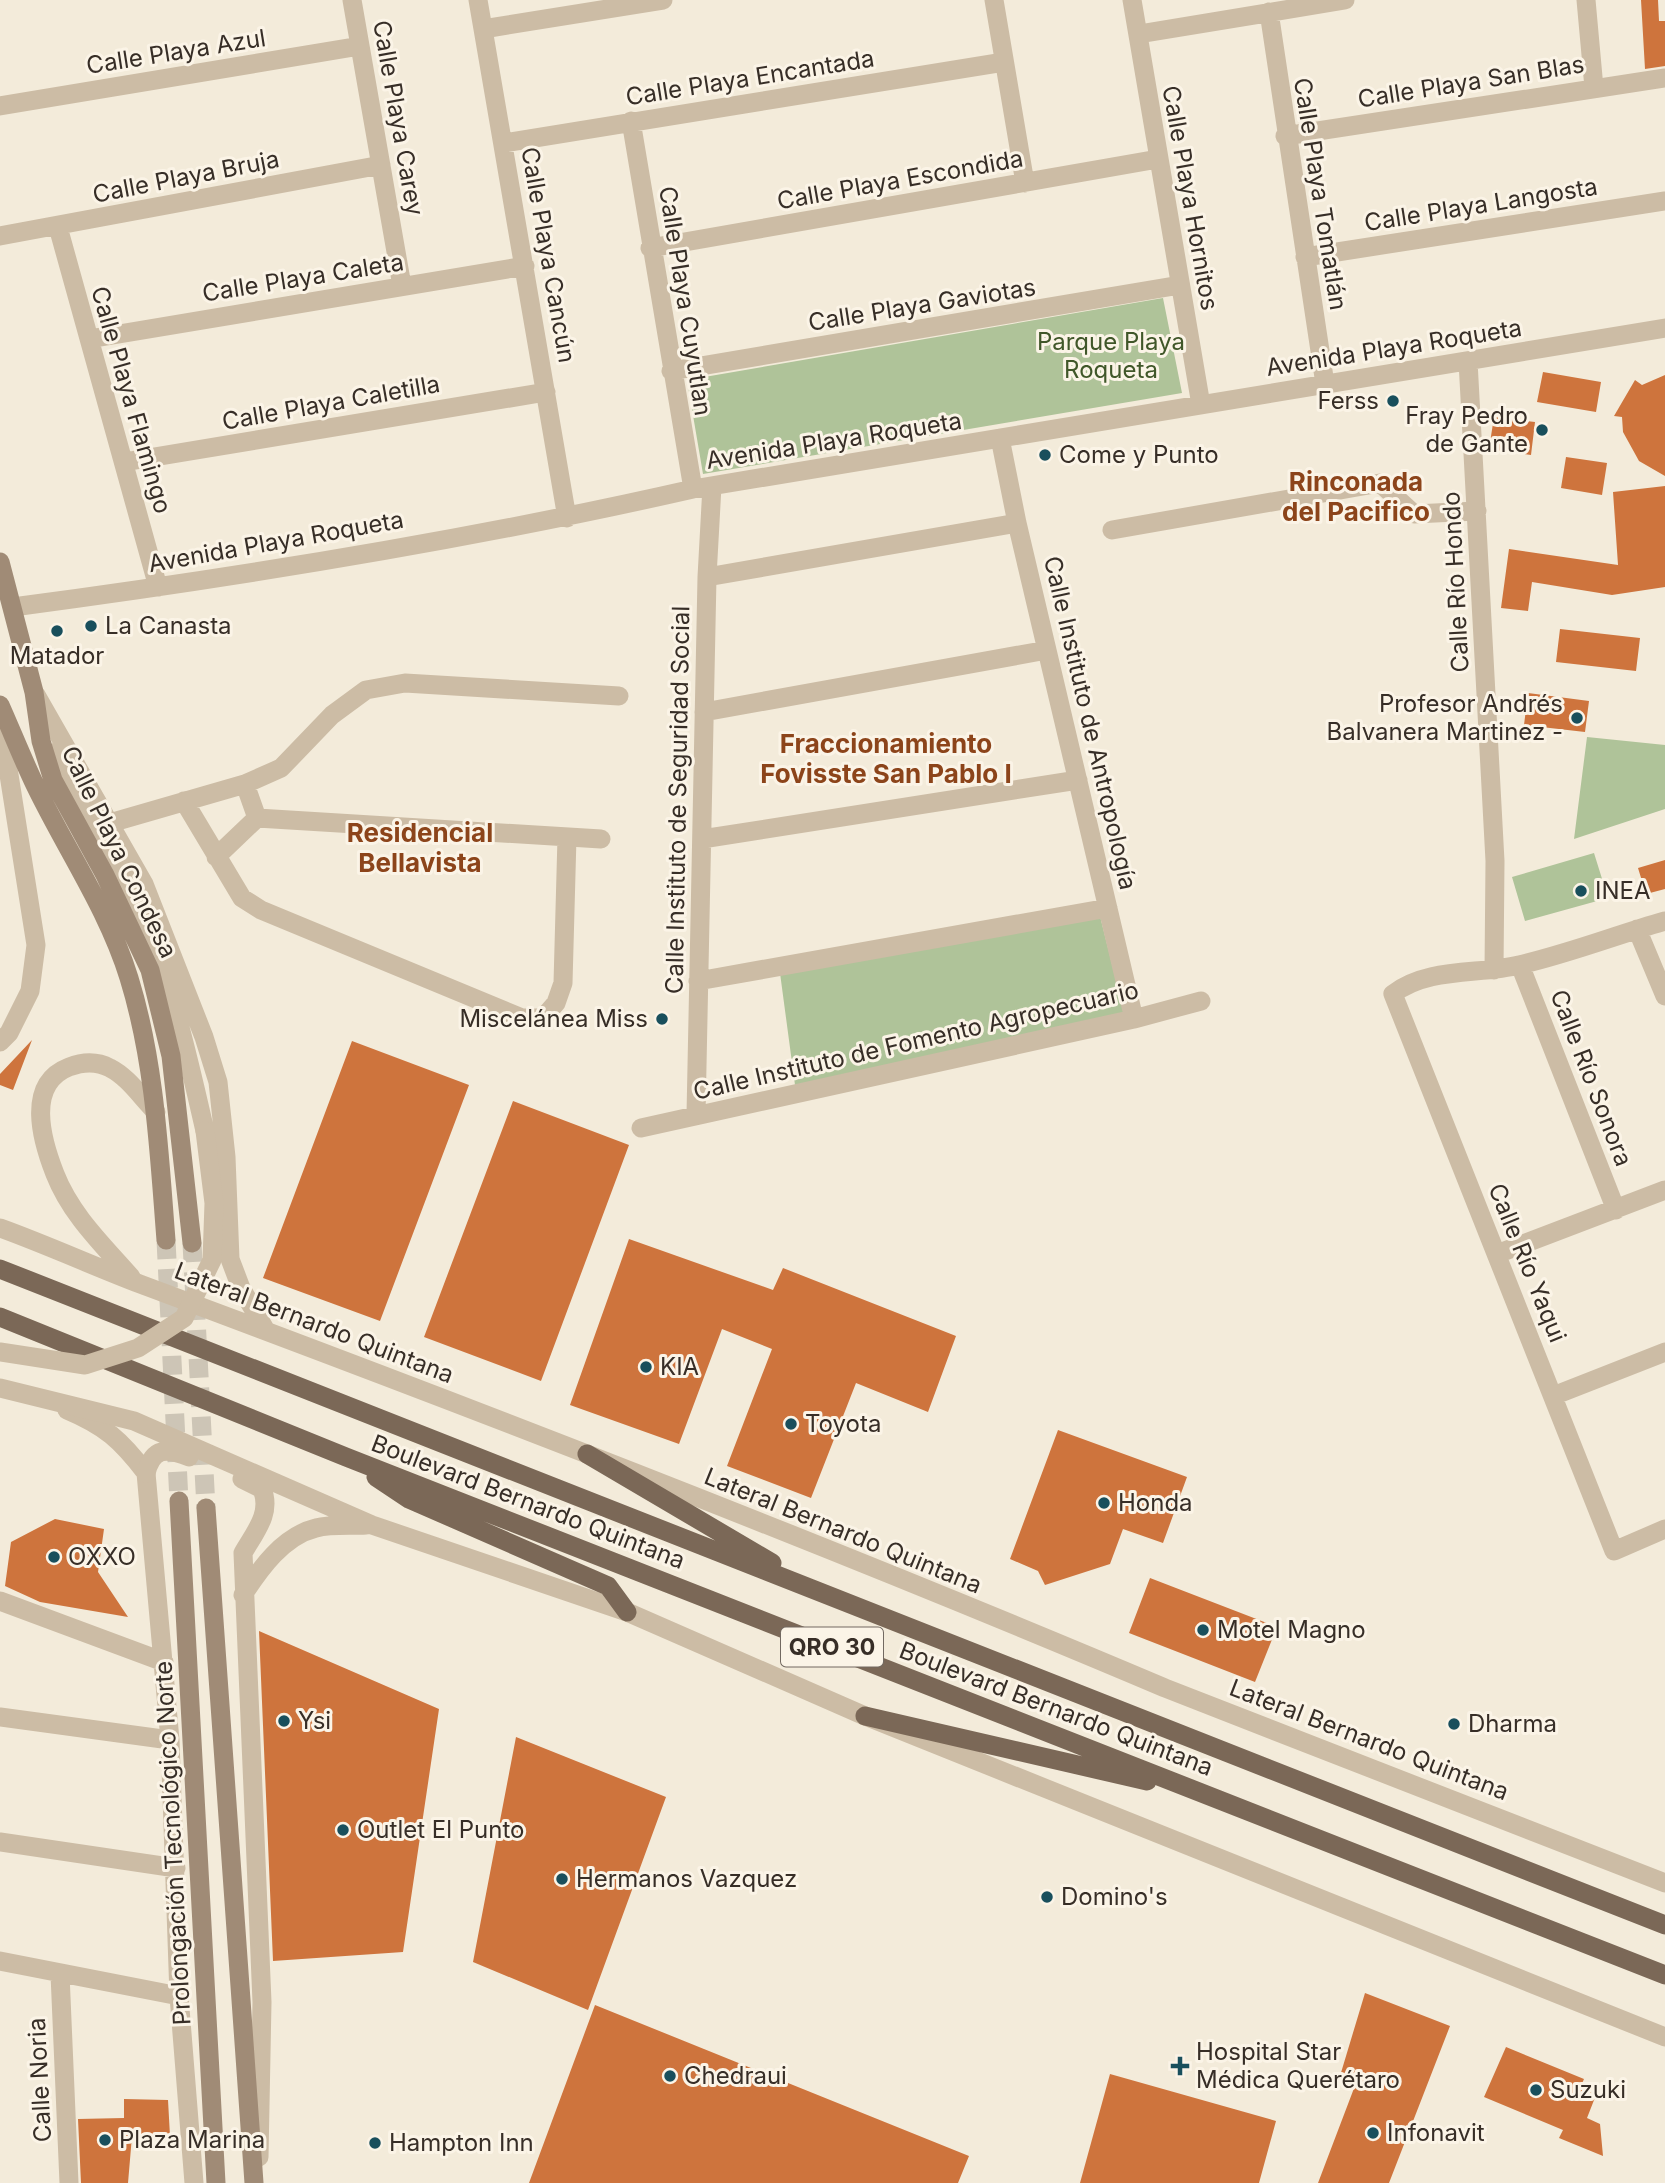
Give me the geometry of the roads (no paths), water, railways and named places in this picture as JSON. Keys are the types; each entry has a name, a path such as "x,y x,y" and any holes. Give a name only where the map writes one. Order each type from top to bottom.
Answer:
{"main road":[{"name":"Calle Playa Condesa","path":"0,562 34,692 41,741 52,780 105,875 150,970 171,1056 192,1243"},
{"name":"Calle Playa Condesa","path":"0,705 36,788 88,881 129,977 156,1112 166,1240"},
{"name":"Boulevard Bernardo Quintana","path":"0,1269 1665,1925"},
{"name":"Boulevard Bernardo Quintana","path":"0,1317 346,1457 1665,1975"},
{"path":"587,1454 825,1594"},
{"path":"346,1457 408,1499 608,1586 627,1612"},
{"name":"Prolongación Tecnológico Norte","path":"179,1501 216,2183"},
{"path":"206,1508 256,2183"},
{"path":"864,1716 1213,1797"}],"street":[{"name":"Calle Playa Carey","path":"352,0 402,286"},
{"name":"Calle Playa Cancún","path":"478,0 567,518"},
{"path":"482,29 663,0"},
{"path":"994,0 1025,183"},
{"name":"Calle Playa Hornitos","path":"1132,0 1201,405"},
{"path":"1139,34 1345,0"},
{"path":"1586,0 1594,88"},
{"name":"Calle Playa Tomatlán","path":"1269,12 1285,136 1325,384"},
{"name":"Calle Playa Azul","path":"0,106 360,46"},
{"name":"Calle Playa Encantada","path":"504,143 1004,62"},
{"name":"Calle Playa San Blas","path":"1285,136 1665,78"},
{"name":"Calle Playa Cuyutlan","path":"631,121 671,371 703,487"},
{"name":"Calle Playa Escondida","path":"650,247 1158,159"},
{"name":"Calle Playa Bruja","path":"0,236 381,165"},
{"name":"Calle Playa Langosta","path":"1305,257 1665,201"},
{"name":"Calle Playa Flamingo","path":"58,227 158,587"},
{"name":"Calle Playa Caleta","path":"89,339 525,266"},
{"name":"Calle Playa Gaviotas","path":"671,371 1180,285"},
{"name":"Avenida Playa Roqueta","path":"13,607 158,587 567,518 703,487 1665,328"},
{"name":"Calle Río Hondo","path":"1468,360 1495,860 1494,970"},
{"name":"Calle Playa Caletilla","path":"124,463 546,392"},
{"name":"Calle Instituto de Antropología","path":"1000,438 1017,523 1134,1019"},
{"path":"1112,530 1380,483 1414,514 1476,511"},
{"name":"Calle Instituto de Seguridad Social","path":"696,1115 707,577 703,487"},
{"path":"707,577 1017,523"},
{"path":"704,712 1047,650"},
{"path":"110,823 245,784 281,768 332,715 366,690 405,683 618,696"},
{"path":"34,692 79,775 144,884 204,1037 218,1082 226,1157 230,1259 241,1289 265,1329"},
{"path":"0,1352 85,1365 138,1348 184,1318 212,1260 214,1203 205,1131 166,971 128,887 70,790 34,692"},
{"path":"0,718 36,945 30,991 9,1033 0,1042"},
{"path":"702,839 1078,780"},
{"path":"245,784 257,818"},
{"path":"184,801 242,898 261,911 522,1018 543,1018 556,1003 563,983 567,837"},
{"path":"216,857 257,818 601,839"},
{"path":"698,981 1108,908"},
{"path":"1494,970 1520,965 1665,921"},
{"path":"1637,929 1665,996"},
{"name":"Calle Río Sonora","path":"1520,965 1616,1210"},
{"name":"Calle Río Yaqui","path":"1494,970 1432,977 1403,987 1394,994 1614,1551 1665,1529"},
{"name":"Calle Instituto de Fomento Agropecuario","path":"641,1128 1134,1019 1201,1001"},
{"path":"137,1283 82,1221 56,1176 43,1134 40,1107 45,1083 58,1071 77,1064 93,1063 108,1066 122,1076 156,1112"},
{"path":"1497,1254 1665,1190"},
{"name":"Lateral Bernardo Quintana","path":"0,1227 137,1283 265,1329 587,1454 1097,1657 1165,1688 1665,1883"},
{"path":"1553,1396 1665,1352"},
{"path":"0,1388 134,1421 372,1525 627,1612 864,1716 1665,2037"},
{"path":"50,1402 102,1425 125,1445 146,1472"},
{"path":"194,2183 179,1996 170,1740 146,1472 150,1458 157,1451 168,1449 262,1489 266,1499 266,1513 243,1553 262,2002 256,2183"},
{"path":"243,1596 262,1567 286,1545 315,1528 372,1525"},
{"path":"0,1601 164,1662"},
{"path":"0,1717 170,1740"},
{"path":"0,1842 176,1868"},
{"path":"0,1961 179,1996"},
{"name":"Calle Noria","path":"60,1974 69,2183"}],"tunnel":[{"path":"166,1240 179,1501"},
{"path":"192,1243 206,1508"}],"place":[{"name":"Ferss","path":"1393,401"},
{"name":"Fray Pedro de Gante","path":"1542,430"},
{"name":"Come y Punto","path":"1045,455"},
{"name":"La Canasta","path":"91,626"},
{"name":"Matador","path":"57,631"},
{"name":"Profesor Andrés Balvanera Martinez -","path":"1577,718"},
{"name":"INEA","path":"1581,891"},
{"name":"Miscelánea Miss","path":"662,1019"},
{"name":"KIA","path":"646,1367"},
{"name":"Toyota","path":"791,1424"},
{"name":"Honda","path":"1104,1503"},
{"name":"OXXO","path":"54,1557"},
{"name":"Motel Magno","path":"1203,1630"},
{"name":"Ysi","path":"284,1721"},
{"name":"Dharma","path":"1454,1724"},
{"name":"Outlet El Punto","path":"343,1830"},
{"name":"Hermanos Vazquez","path":"562,1879"},
{"name":"Domino's","path":"1047,1897"},
{"name":"Hospital Star Médica Querétaro","path":"1180,2066"},
{"name":"Chedraui","path":"670,2076"},
{"name":"Suzuki","path":"1536,2090"},
{"name":"Infonavit","path":"1373,2133"},
{"name":"Plaza Marina","path":"105,2140"},
{"name":"Hampton Inn","path":"375,2143"}],"district":[{"name":"Rinconada del Pacifico","path":"1356,497"},
{"name":"Fraccionamiento Fovisste San Pablo I","path":"886,759"},
{"name":"Residencial Bellavista","path":"420,848"}],"park label":[{"name":"Parque Playa Roqueta","path":"1111,356"}]}
